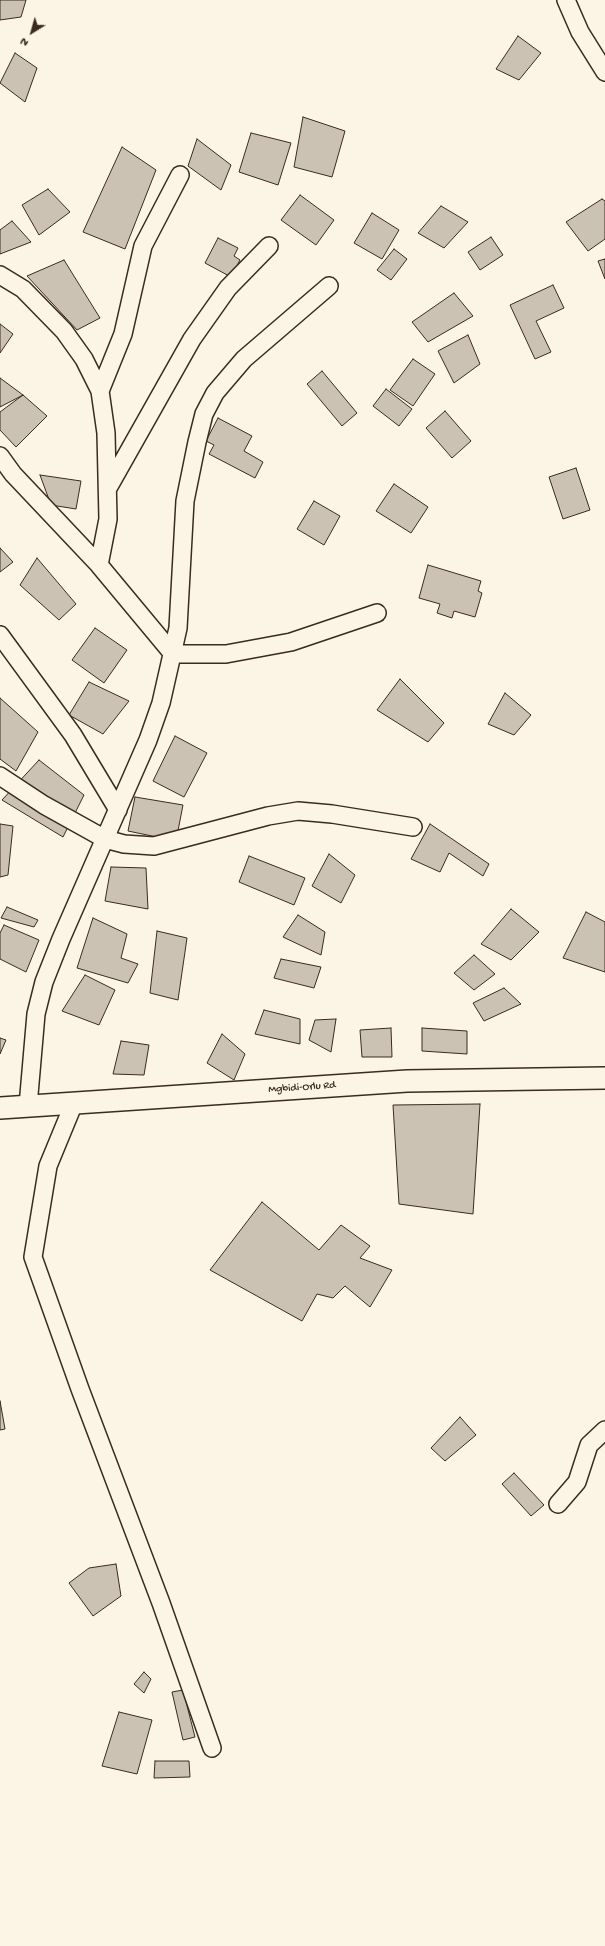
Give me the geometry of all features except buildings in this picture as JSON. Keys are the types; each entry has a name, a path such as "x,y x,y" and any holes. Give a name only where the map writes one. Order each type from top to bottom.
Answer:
{"main road":[{"name":"Mgbidi-Orlu Rd","path":"0,1108 407,1081 605,1078"}],"street":[{"path":"566,0 580,32 605,72"},
{"path":"100,391 123,334 143,246 180,174"},
{"path":"108,488 192,339 228,288 269,246"},
{"path":"0,275 23,289 64,331 84,359 100,391 106,433 108,519 99,565"},
{"path":"28,1106 36,1014 44,982 61,939 148,740 161,703 178,628 185,502 204,414 215,393 244,359 329,286"},
{"path":"0,456 13,474 99,565 173,654"},
{"path":"173,654 226,654 291,642 376,613"},
{"path":"0,635 73,735 118,810"},
{"path":"0,776 44,805 105,839 124,844 154,846 268,816 298,811 332,814 413,827"},
{"path":"74,1103 48,1166 33,1257 80,1389 161,1603 212,1748"},
{"path":"558,1504 577,1482 589,1445 605,1430"}]}
